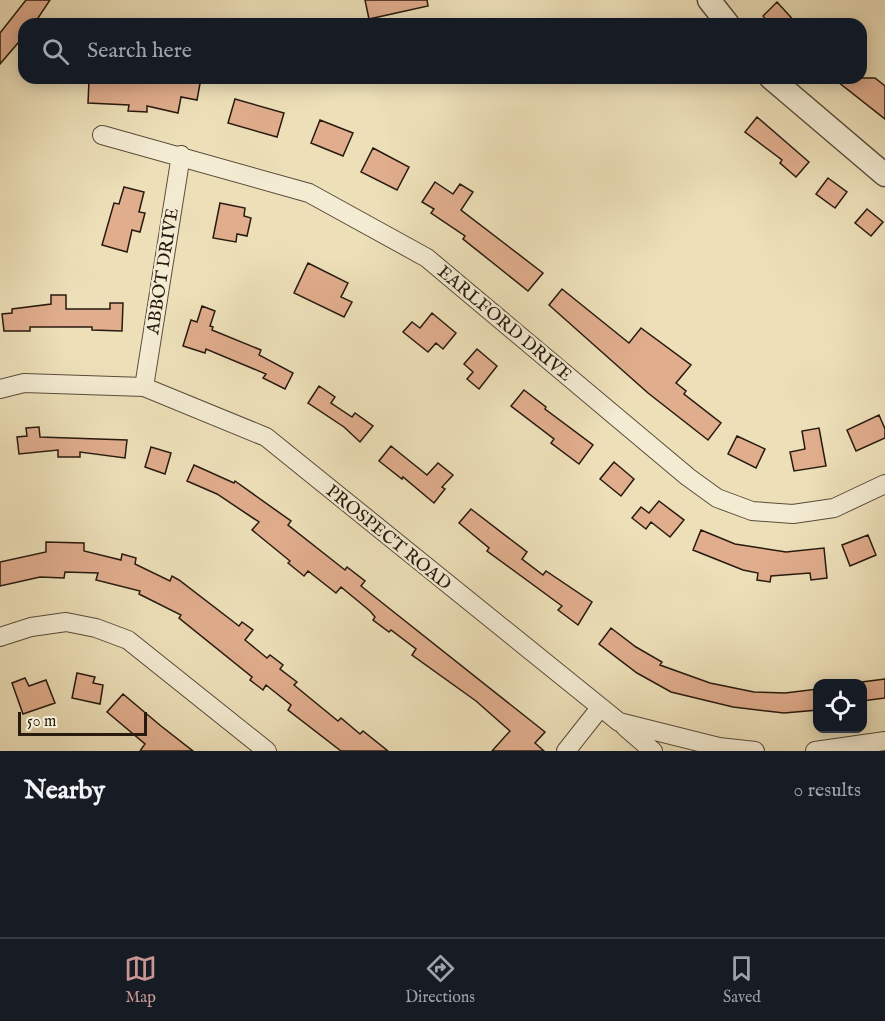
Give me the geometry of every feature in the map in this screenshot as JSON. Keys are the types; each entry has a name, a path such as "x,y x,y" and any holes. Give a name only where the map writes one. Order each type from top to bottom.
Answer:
{"street":[{"path":"709,0 723,18"},
{"path":"776,84 885,175"},
{"name":"EARLFORD DRIVE","path":"102,135 181,155 309,193 428,258 688,477 717,498 752,511 793,514 834,508 885,484"},
{"name":"ABBOT DRIVE","path":"144,387 181,155"},
{"name":"PROSPECT ROAD","path":"0,389 24,383 144,387 266,437 619,722 707,745 755,751"},
{"path":"0,638 31,627 66,622 96,628 128,639 267,751"},
{"path":"566,751 600,708"},
{"path":"619,722 653,751"},
{"path":"815,751 885,741"}],"building":[{"path":"26,0 50,0 38,18 18,18 18,43 0,64 0,33"},
{"path":"365,0 427,0 428,6 369,18"},
{"path":"777,2 792,18 765,18 763,16"},
{"path":"867,78 875,78 885,86 885,119 841,84 867,84"},
{"path":"89,84 200,84 197,100 181,97 178,113 147,106 147,112 128,111 129,105 88,103"},
{"path":"235,99 284,113 277,137 228,123"},
{"path":"757,117 809,162 796,177 780,163 782,160 745,132"},
{"path":"320,120 353,133 343,156 311,143"},
{"path":"373,148 409,167 397,190 361,172"},
{"path":"828,178 847,192 835,208 816,194"},
{"path":"435,182 453,194 460,184 473,192 461,210 543,273 528,291 463,239 465,236 431,213 434,209 422,202"},
{"path":"124,187 144,192 139,212 145,213 140,232 132,230 127,252 102,245 114,203 119,204"},
{"path":"220,203 245,208 244,216 251,218 247,236 237,234 236,242 213,238"},
{"path":"867,209 883,222 871,236 855,223"},
{"path":"308,263 348,283 341,297 352,302 344,317 294,293"},
{"path":"562,289 629,343 641,328 691,365 676,383 686,391 684,394 721,423 708,440 648,393 549,305"},
{"path":"51,295 66,295 66,309 110,309 110,303 123,303 122,331 92,330 92,327 30,327 30,331 4,331 2,314 12,313 12,309 51,304"},
{"path":"202,306 215,311 210,326 213,327 212,330 261,350 259,355 293,373 285,389 263,378 266,374 206,349 205,353 183,346 191,320 197,322"},
{"path":"432,313 456,333 443,349 436,343 428,352 403,332 412,322 420,328"},
{"path":"477,349 497,366 479,389 467,379 473,372 464,364"},
{"path":"319,386 335,397 331,403 352,417 355,413 373,426 360,442 344,427 308,403"},
{"path":"524,390 593,445 579,464 551,443 554,439 511,406"},
{"path":"879,415 885,429 885,438 856,451 847,430"},
{"path":"39,427 40,437 127,440 125,458 80,452 80,457 58,457 58,450 19,454 17,437 27,436 26,428"},
{"path":"819,428 826,466 794,471 790,452 805,449 802,431"},
{"path":"737,436 765,449 756,468 728,454"},
{"path":"391,446 427,475 438,463 453,475 442,487 445,489 434,503 403,477 402,479 379,461"},
{"path":"151,447 171,453 165,474 145,467"},
{"path":"614,462 634,479 621,496 600,479"},
{"path":"194,465 234,483 235,481 291,521 288,525 345,570 347,567 365,581 361,586 545,732 535,743 544,751 492,751 510,731 476,701 412,655 416,649 373,620 375,617 370,611 341,587 336,593 308,571 304,576 288,563 290,561 252,530 259,522 217,494 187,481"},
{"path":"659,501 684,520 670,537 651,522 646,529 632,518 641,507 649,513"},
{"path":"471,509 527,552 522,559 543,575 546,571 592,602 578,625 558,610 562,606 487,551 489,548 459,523"},
{"path":"701,530 735,544 786,552 824,548 827,578 811,580 810,573 771,576 770,582 757,580 758,573 743,570 693,550"},
{"path":"868,535 876,555 850,566 842,545"},
{"path":"46,542 84,543 84,551 121,560 122,554 136,558 135,564 170,581 172,576 179,580 239,626 242,622 253,630 245,640 267,658 270,655 283,665 280,669 297,682 294,685 338,721 341,718 360,734 363,731 388,751 341,751 288,710 291,705 266,685 263,690 250,680 252,677 179,618 181,615 139,594 140,591 96,580 98,573 65,572 64,578 40,577 0,586 0,562 46,552"},
{"path":"611,628 636,647 662,662 660,665 710,683 754,692 785,693 813,690 813,710 784,713 733,707 671,692 637,673 599,644"},
{"path":"77,673 95,677 93,683 103,685 100,704 72,698"},
{"path":"25,678 29,686 46,680 55,703 23,714 12,683"},
{"path":"885,679 885,698 867,700 867,681"},
{"path":"123,694 193,751 140,751 145,744 107,712"}]}
